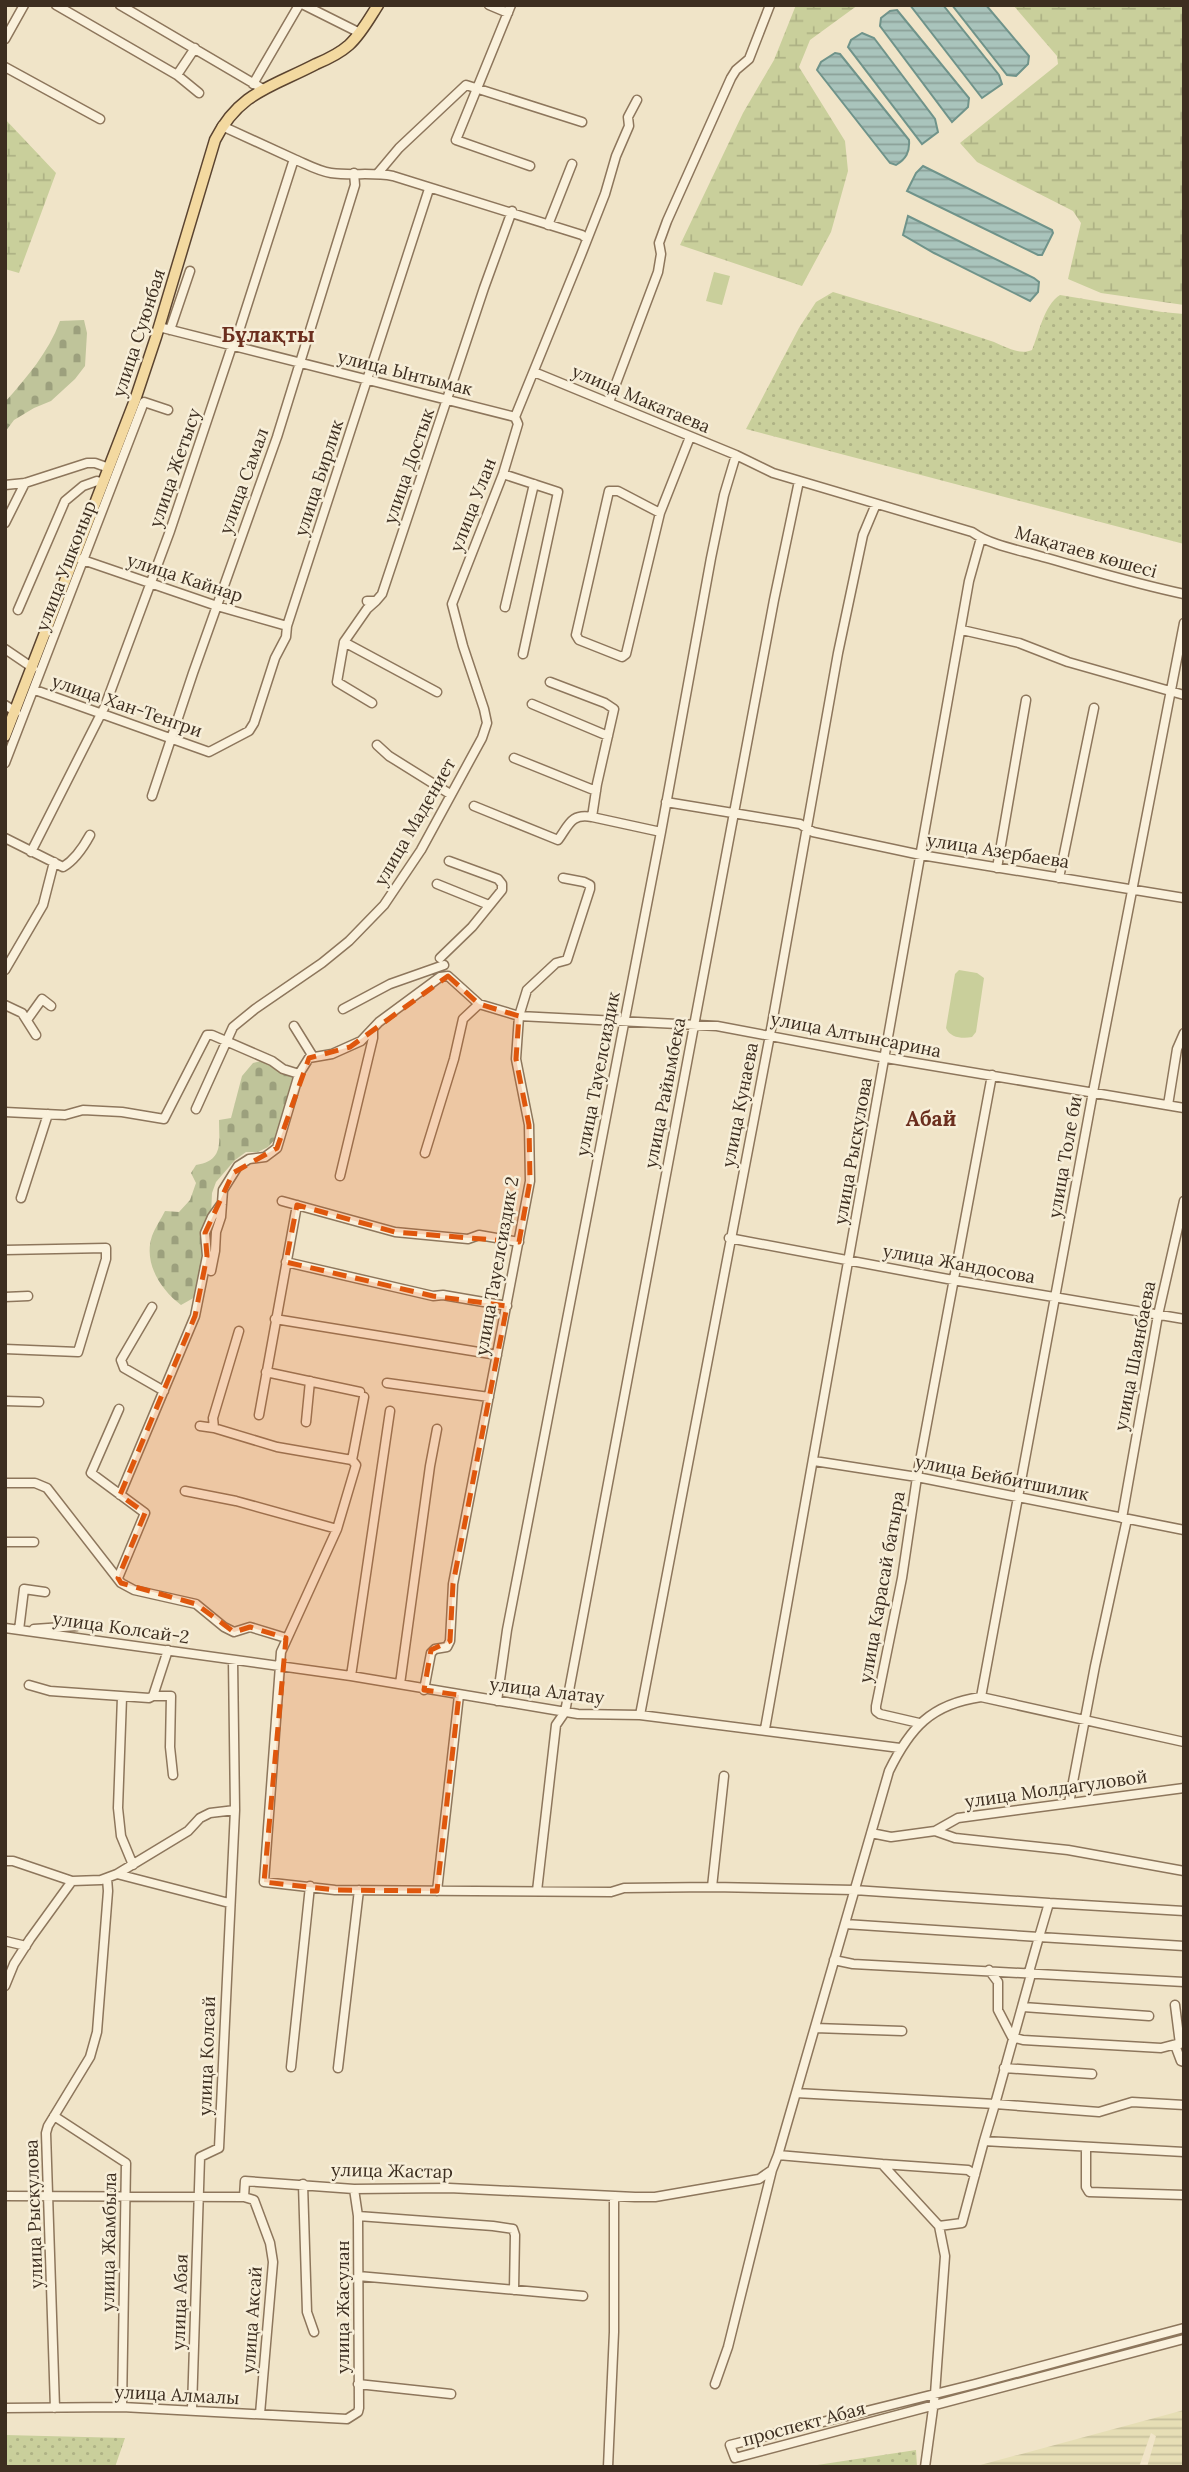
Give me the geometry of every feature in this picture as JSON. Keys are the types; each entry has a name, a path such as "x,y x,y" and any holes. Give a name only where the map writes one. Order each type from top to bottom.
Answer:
{"main road":[{"name":"улица Суюнбая","path":"5,736 164,329 215,140 222,126 228,116 258,87 334,55 348,45 360,33 378,5"}],"street":[{"path":"5,39 24,5"},
{"path":"56,5 177,75 199,93"},
{"path":"120,5 258,87 304,6 360,33"},
{"path":"489,5 510,9 456,141 530,166"},
{"path":"609,402 658,272 661,254 659,243 667,221 731,78 749,59 770,5"},
{"path":"177,75 195,48"},
{"path":"5,67 100,119"},
{"path":"378,173 399,148 466,85 582,122"},
{"path":"515,417 587,239 629,126 628,117 637,100"},
{"path":"222,126 320,171 378,173 582,235 587,239"},
{"name":"улица Жетысу","path":"31,852 105,706 151,584 295,159"},
{"path":"548,225 572,164"},
{"name":"улица Самал","path":"152,796 277,437 355,185 354,173"},
{"name":"улица Бирлик","path":"209,752 249,731 254,723 275,659 286,637 287,626 429,189"},
{"name":"улица Достык","path":"344,642 371,601 382,594 511,213"},
{"path":"164,329 190,271"},
{"name":"улица Ынтымак","path":"164,329 515,417"},
{"name":"улица Макатаева","path":"534,372 736,455 773,473 876,504"},
{"name":"улица Ушконыр","path":"5,763 144,402 168,410"},
{"name":"улица Улан","path":"452,604 503,474 518,424 515,417"},
{"path":"660,513 618,491 608,491 576,635 579,640 622,657 626,654 660,513 690,437"},
{"name":"улица Тауелсиздик","path":"497,1701 506,1630 714,546 724,495 736,455"},
{"path":"5,485 25,483 87,463 108,468"},
{"path":"503,474 558,492 523,654"},
{"path":"18,610 65,501 82,486 97,481 103,483"},
{"name":"улица Райымбека","path":"537,1891 556,1725 565,1712 774,600 799,481"},
{"path":"5,523 25,483"},
{"path":"505,607 534,484"},
{"name":"Мақатаев көшесі","path":"876,504 972,532 981,538 1146,586 1184,594"},
{"name":"улица Кунаева","path":"640,1715 729,1238 770,1035 838,653 863,536 876,504"},
{"name":"улица Рыскулова","path":"765,1729 969,581 981,538"},
{"name":"улица Кайнар","path":"74,556 217,606 287,626"},
{"name":"улица Мадениет","path":"196,1109 233,1027 322,964 384,905 421,850 482,738 487,723 452,604"},
{"name":"улица Толе би","path":"981,1697 1093,1092 1184,623"},
{"path":"962,629 1019,643 1068,662 1184,695"},
{"path":"372,703 337,682 344,642 437,692"},
{"path":"5,649 33,668"},
{"path":"550,681 614,709 592,817"},
{"name":"улица Хан-Тенгри","path":"35,690 209,752"},
{"path":"997,867 1026,699"},
{"path":"532,704 608,736"},
{"path":"5,705 16,712"},
{"path":"1059,878 1094,708"},
{"path":"377,744 389,756 450,793"},
{"path":"514,758 596,792"},
{"name":"улица Азербаева","path":"666,802 800,824 813,832 921,855 1184,898"},
{"path":"474,806 558,840 574,818 581,815 661,832"},
{"path":"5,838 63,867 68,865 90,835"},
{"path":"343,1009 442,962 502,890 498,879 449,861"},
{"path":"5,970 43,905 54,863"},
{"name":"улица Тауелсиздик 2","path":"424,1690 431,1653 435,1649 447,1647 450,1641 453,1584 530,1181 529,1125 516,1059 519,1016 527,990 556,963 567,960 590,885 563,878"},
{"path":"436,884 489,905"},
{"path":"312,1055 332,1054 350,1048 379,1022 440,977 448,976 479,1004 463,1019 454,1059 425,1153"},
{"path":"27,1020 42,999 51,1006"},
{"name":"улица Алтынсарина","path":"479,1004 519,1016 717,1026 886,1058 1184,1108"},
{"path":"5,1005 17,1009 36,1035"},
{"path":"294,1026 312,1055"},
{"path":"340,1176 373,1030"},
{"path":"1168,1105 1177,1049 1184,1033"},
{"path":"5,1112 65,1115 83,1110 122,1112 164,1119 207,1035 299,1074"},
{"path":"211,1270 223,1190 238,1166 249,1159 265,1157 277,1149 299,1074 312,1055"},
{"name":"улица Карасай батыра","path":"919,1723 876,1711 992,1075"},
{"path":"21,1198 48,1114"},
{"path":"282,1201 395,1232 468,1239 479,1235 519,1242"},
{"name":"улица Шаянбаева","path":"1069,1803 1124,1519 1158,1315 1184,1201"},
{"path":"120,1495 195,1316 207,1256 205,1233 222,1203"},
{"path":"259,1415 297,1205"},
{"name":"улица Жандосова","path":"729,1238 1184,1319"},
{"path":"5,1250 106,1248 106,1259 78,1352 5,1349"},
{"path":"286,1262 433,1296 443,1295 507,1306"},
{"path":"5,1297 28,1296"},
{"path":"152,1307 121,1360 124,1368 164,1391"},
{"path":"275,1319 497,1355"},
{"path":"214,1427 213,1418 239,1331"},
{"path":"266,1372 362,1395 352,1460"},
{"path":"306,1422 310,1381"},
{"path":"387,1383 489,1397"},
{"path":"5,1401 39,1402"},
{"path":"118,1578 145,1513 90,1473 119,1409"},
{"path":"351,1676 390,1411"},
{"path":"200,1426 214,1427 277,1447 352,1460 356,1465 337,1529 281,1652 264,1882 335,1890 612,1892 624,1888 712,1887 854,1890 1184,1911"},
{"path":"400,1684 437,1429"},
{"name":"улица Бейбитшилик","path":"814,1461 917,1477 1184,1530"},
{"path":"5,1483 35,1483 47,1488 118,1578 134,1590 196,1604 234,1632 250,1627 286,1638"},
{"path":"185,1491 236,1501 337,1529"},
{"path":"5,1542 34,1542"},
{"path":"45,1592 24,1589 19,1630 77,1626"},
{"name":"улица Колсай-2","path":"5,1628 233,1660"},
{"path":"153,1696 168,1650"},
{"name":"улица Алатау","path":"233,1660 351,1676 565,1712 640,1715 900,1748"},
{"name":"улица Колсай","path":"200,2197 201,2157 219,2148 234,1810 233,1660"},
{"path":"29,1685 50,1691 122,1697 171,1696 170,1747 173,1775"},
{"path":"437,1891 459,1695"},
{"path":"122,1697 118,1808 121,1836 133,1865"},
{"path":"716,2384 731,2337 772,2170 888,1771 900,1748 919,1723 931,1713 958,1702 981,1697 1184,1742"},
{"path":"712,1887 724,1776"},
{"name":"улица Молдагуловой","path":"935,1831 958,1818 1184,1788"},
{"path":"5,1861 13,1861 72,1881 107,1878 188,1831 200,1818 211,1813 234,1810"},
{"path":"871,1833 891,1837 935,1831 954,1838 1068,1850 1184,1871"},
{"path":"117,1874 229,1903"},
{"name":"улица Рыскулова","path":"55,2408 46,2133 90,2057 97,2032 107,1878"},
{"path":"5,1986 26,1946 72,1881"},
{"path":"290,2067 310,1886"},
{"path":"338,2068 359,1890"},
{"path":"939,2226 962,2223 1012,2037 1023,2007 1029,1972 1049,1903"},
{"path":"845,1924 1184,1946"},
{"path":"5,1941 26,1946"},
{"path":"834,1960 853,1964 1029,1972 1157,1983 1184,1982"},
{"path":"989,1970 998,1982 998,2010 1012,2037 1023,2040 1161,2048 1180,2044"},
{"path":"1175,2005 1181,2062 1184,2062"},
{"path":"1023,2007 1149,2016"},
{"path":"815,2028 902,2031"},
{"path":"1004,2067 1092,2074"},
{"path":"796,2093 1099,2112 1132,2102 1184,2105"},
{"name":"улица Жамбыла","path":"54,2116 126,2163 122,2407"},
{"path":"984,2141 1184,2152"},
{"path":"1086,2147 1086,2187 1089,2192 1184,2196"},
{"path":"778,2155 968,2170 975,2175"},
{"path":"882,2164 939,2226 946,2266 934,2406 925,2467"},
{"name":"улица Жастар","path":"244,2197 245,2181 354,2189 449,2188 655,2197 759,2179 772,2170"},
{"path":"303,2184 307,2312 314,2332"},
{"name":"улица Жасулан","path":"347,2419 358,2412 358,2216 354,2189"},
{"path":"5,2196 244,2197"},
{"path":"607,2467 614,2332 614,2196"},
{"name":"улица Абая","path":"192,2409 200,2197"},
{"name":"улица Аксай","path":"244,2197 255,2201 270,2243 273,2262 260,2414"},
{"path":"358,2216 493,2225 513,2229 514,2290"},
{"path":"358,2276 583,2296"},
{"name":"проспект Абая","path":"1184,2328 730,2445 735,2458 1184,2339"},
{"path":"358,2384 451,2395"},
{"name":"улица Алмалы","path":"5,2408 192,2409 347,2419"}],"highlighted area":[{"path":"448,976 479,1004 519,1016 516,1059 529,1125 530,1181 519,1242 395,1232 297,1205 286,1262 433,1296 507,1306 453,1584 450,1641 431,1650 424,1690 459,1695 437,1891 335,1890 264,1882 286,1638 250,1627 234,1632 196,1604 121,1583 118,1578 145,1513 120,1495 195,1316 207,1256 205,1233 233,1173 277,1148 309,1058 350,1047"}],"shaded area":[{"path":"1184,2410 1184,2467 1147,2467 1156,2436 1151,2433 1139,2467 973,2467"}],"green space":[{"path":"796,5 858,5 810,40 799,67 845,141 848,171 831,232 802,286 680,245 743,113 774,60"},
{"path":"1013,5 1184,5 1184,305 1101,293 1068,279 1081,223 1073,211 977,162 960,143 1058,64 1057,56"},
{"path":"5,119 56,173 19,273 5,269"},
{"path":"714,272 730,276 722,305 706,301"},
{"path":"833,292 1022,352 1032,350 1046,312 1060,295 1184,314 1184,544 746,429 799,328 816,302"},
{"path":"84,320 87,333 85,366 51,401 14,420 5,432 5,402 43,354 60,321"},
{"path":"959,970 977,973 984,978 976,1032 968,1038 954,1036 946,1028 955,974"},
{"path":"261,1061 296,1075 277,1137 268,1147 258,1152 246,1152 235,1160 216,1182 212,1193 211,1215 197,1296 181,1305 161,1284 152,1266 152,1236 165,1211 179,1212 190,1200 196,1183 191,1173 196,1165 205,1163 216,1155 219,1120 231,1118 242,1076 253,1063"},
{"path":"5,2435 125,2438 115,2467 5,2467"},
{"path":"916,2450 917,2467 804,2467"}],"water":[{"path":"910,5 943,5 999,75 1002,84 982,98"},
{"path":"952,5 986,5 1029,56 1028,64 1016,76 1007,75"},
{"path":"897,10 969,98 968,107 952,122 880,26 881,18 890,11"},
{"path":"862,33 874,38 935,119 938,132 922,144 848,47 851,40"},
{"path":"835,53 840,54 909,140 907,155 896,165 890,163 817,70 821,62"},
{"path":"923,166 1052,230 1042,255 907,191 916,173"},
{"path":"908,216 1034,278 1039,282 1038,292 1030,301 903,235"}],"district":[{"name":"Бұлақты","path":"268,335"},
{"name":"Абай","path":"931,1119"}]}
